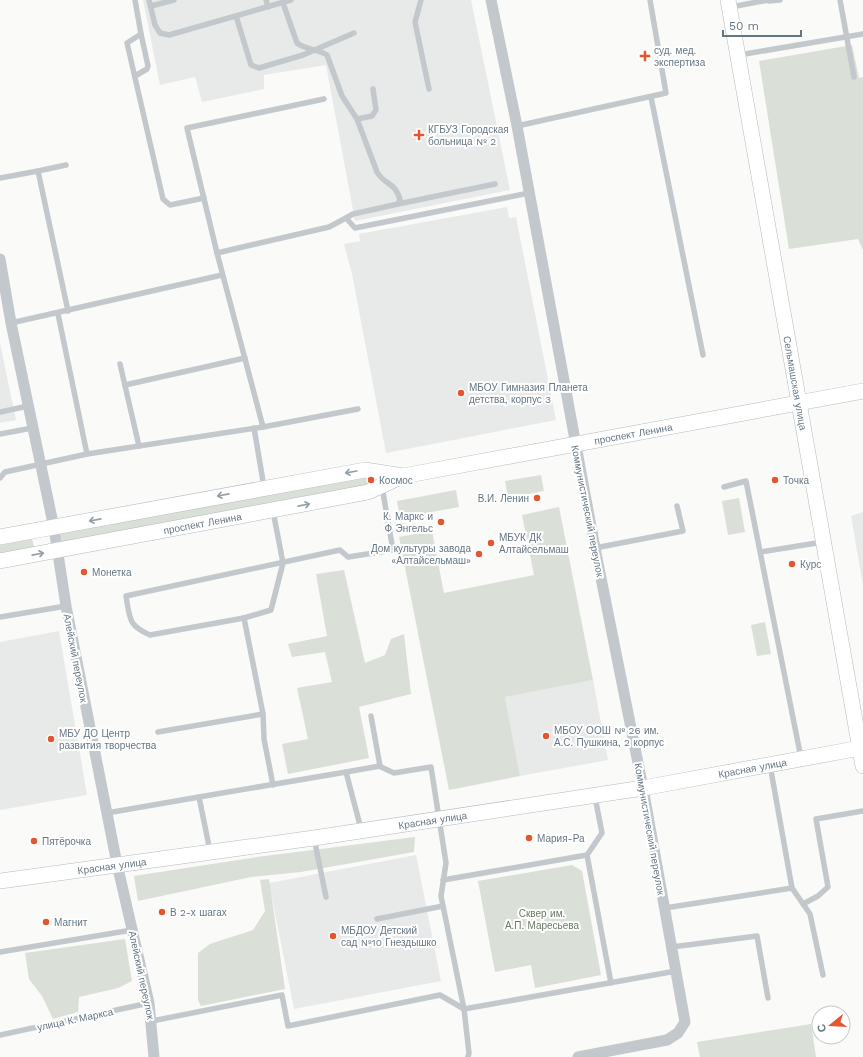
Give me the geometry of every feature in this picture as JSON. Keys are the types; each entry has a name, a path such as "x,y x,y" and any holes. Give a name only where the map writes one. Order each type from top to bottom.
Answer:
{"main road":[{"name":"Сельмашская улица","path":"729,4 861,747 863,766"},
{"name":"проспект Ленина","path":"0,561 273,511 377,488 403,476 863,391"},
{"name":"проспект Ленина","path":"0,537 264,487 365,470 403,476"},
{"path":"370,471 374,477 377,488"},
{"name":"Красная улица","path":"0,881 314,838 439,818 595,796 770,765 861,747"}],"street":[{"name":"Коммунистический переулок","path":"491,0 517,126 595,548 644,788 685,1022 678,1033 667,1040 578,1057"},
{"name":"Алейский переулок","path":"0,259 32,428 54,527 66,606 117,864 149,1004 152,1020 154,1057"}],"lane":[{"path":"134,76 147,69 148,66 135,0"},
{"path":"174,0 150,3 155,25 160,33 169,35 291,0"},
{"path":"266,0 268,7"},
{"path":"421,0 415,22 429,89"},
{"path":"517,126 666,93 650,0"},
{"path":"729,4 780,0"},
{"path":"840,0 854,76"},
{"path":"283,3 297,43 302,47 327,55 342,96 357,119 377,172 381,179 396,188 400,200 398,204"},
{"path":"236,16 252,65 259,68 303,55 354,33"},
{"path":"141,34 127,44 163,198 166,203 170,205 204,198"},
{"path":"738,55 863,34"},
{"path":"357,119 372,116 376,110 373,90"},
{"path":"651,97 704,355"},
{"path":"263,427 222,275 187,128 324,99"},
{"path":"0,178 66,165"},
{"path":"38,171 68,311"},
{"path":"217,254 329,227 353,214 495,184"},
{"path":"346,218 355,228 529,193"},
{"path":"11,323 58,314 222,275"},
{"path":"58,314 87,454"},
{"path":"125,385 245,358"},
{"path":"120,364 139,446"},
{"path":"0,412 28,406"},
{"path":"0,478 5,472 87,454 263,427 358,408"},
{"path":"0,434 32,428"},
{"path":"254,428 264,487"},
{"path":"724,486 746,481 801,758"},
{"path":"273,511 283,563 271,610 244,618 150,635 136,628 130,618 126,596 283,563 340,550 348,557 394,550 377,488"},
{"path":"595,548 683,531 677,506"},
{"path":"760,552 824,542"},
{"path":"0,617 66,606"},
{"path":"244,618 263,714 264,739 273,785"},
{"path":"158,732 263,714"},
{"path":"372,716 379,766"},
{"path":"770,765 792,888 810,914 823,975"},
{"path":"107,813 379,766 394,773 431,767 446,863 441,896 464,1010 469,1053 468,1057"},
{"path":"346,772 361,831"},
{"path":"595,796 602,833 587,855 611,983"},
{"path":"200,797 210,852"},
{"path":"803,904 818,896 828,887 816,819 863,811"},
{"path":"314,838 326,897"},
{"path":"443,880 587,855"},
{"path":"665,908 792,888"},
{"path":"377,919 443,906"},
{"path":"0,952 132,930"},
{"path":"672,947 757,936 768,998"},
{"path":"152,1020 282,995 288,1026 440,995 464,1010 676,971"},
{"name":"улица К. Маркса","path":"0,1035 149,1004"}],"shaded area":[{"name":"КГБУЗ Городская больница № 2","path":"143,0 471,0 510,190 355,221 326,65 264,75 264,89 202,102 195,77 160,85"},
{"path":"507,207 509,218 516,217 556,420 386,453 352,274 344,244 360,241 359,234"},
{"path":"0,343 16,420 0,423"},
{"path":"863,512 863,586 851,516"},
{"path":"59,631 87,795 0,810 0,642"},
{"path":"593,680 608,760 520,776 505,697"},
{"path":"416,855 441,981 294,1009 269,883"}],"green space":[{"path":"852,45 859,78 863,77 863,250 858,239 789,249 759,61"},
{"path":"541,475 544,491 508,498 505,481"},
{"path":"373,476 374,483 367,489 62,546 60,529"},
{"path":"456,490 459,507 400,518 397,501"},
{"path":"739,498 745,532 728,535 722,501"},
{"path":"559,507 593,680 505,697 520,776 449,790 399,537 432,531 444,593 534,575 522,515"},
{"path":"31,534 34,547 0,553 0,540"},
{"path":"344,570 365,663 385,655 391,639 404,634 411,694 359,707 369,758 288,774 282,744 308,739 297,688 332,682 325,652 292,657 288,644 327,636 316,574"},
{"path":"765,622 771,654 757,656 751,625"},
{"path":"415,837 414,852 301,872 251,877 138,901 134,876 257,857"},
{"name":"Сквер им. А.П. Маресьева","path":"572,865 582,871 601,975 535,988 531,965 495,972 478,881"},
{"path":"269,879 285,989 201,1006 198,1000 198,953 210,944 253,930 265,911 260,880"},
{"path":"125,939 132,981 118,988 79,997 78,1012 53,1019 42,996 29,979 25,953"},
{"path":"811,1024 811,1045 814,1045 816,1057 700,1057 697,1042"}],"place":[{"name":"суд. мед. экспертиза","path":"645,56"},
{"name":"КГБУЗ Городская больница № 2","path":"419,135"},
{"name":"МБОУ Гимназия Планета детства, корпус 3","path":"461,393"},
{"name":"Космос","path":"371,480"},
{"name":"Точка","path":"775,480"},
{"name":"В.И. Ленин","path":"537,498"},
{"name":"К. Маркс и Ф Энгельс","path":"441,522"},
{"name":"МБУК ДК Алтайсельмаш","path":"491,543"},
{"name":"Дом культуры завода «Алтайсельмаш»","path":"479,554"},
{"name":"Курс","path":"792,564"},
{"name":"Монетка","path":"84,572"},
{"name":"МБОУ ООШ № 26 им. А.С. Пушкина, 2 корпус","path":"546,736"},
{"name":"МБУ ДО Центр развития творчества","path":"51,739"},
{"name":"Мария-Ра","path":"529,838"},
{"name":"Пятёрочка","path":"34,841"},
{"name":"В 2-х шагах","path":"162,912"},
{"name":"Магнит","path":"46,922"},
{"name":"МБДОУ Детский сад №10 Гнездышко","path":"333,936"}]}
